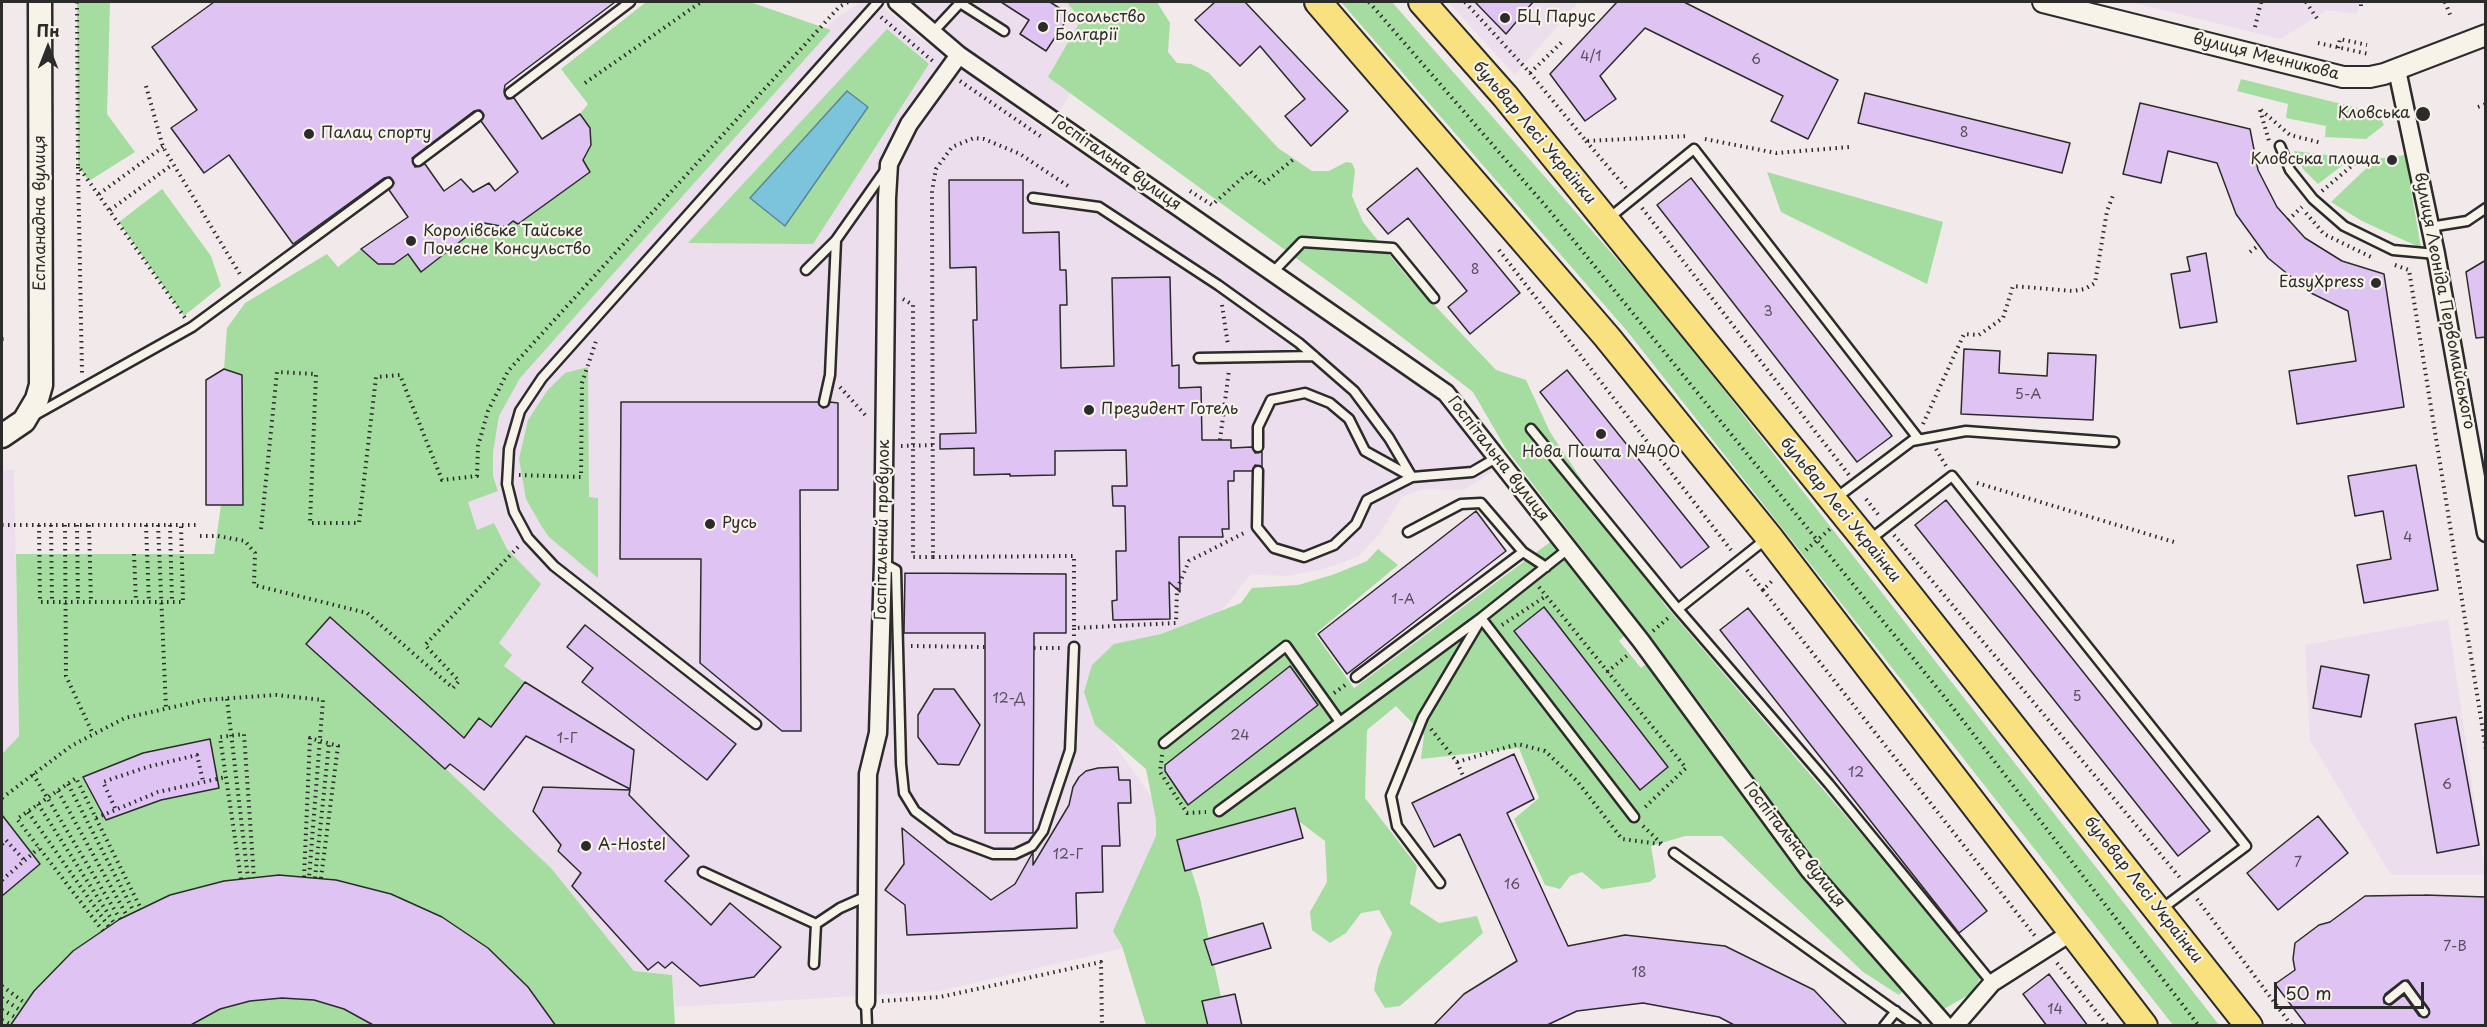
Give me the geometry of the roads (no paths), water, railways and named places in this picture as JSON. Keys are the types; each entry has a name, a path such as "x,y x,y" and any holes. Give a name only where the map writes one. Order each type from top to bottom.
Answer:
{"main road":[{"name":"Еспланадна вулиця","path":"24,421 37,399 41,385 40,2"},
{"path":"1318,2 1607,337 1769,537 2144,1026"},
{"name":"бульвар Лесі Українки","path":"1422,2 1505,96 1606,220 1834,513 1867,542 2160,910 2249,1026"},
{"path":"2,436 24,421"}],"street":[{"name":"Госпітальна вулиця","path":"897,2 959,55 1446,393 1568,549 1636,646 1809,870 1946,1026"},
{"name":"вулиця Мечникова","path":"2043,2 2343,77 2370,77 2397,70 2486,35"},
{"name":"Госпітальний провулок","path":"866,1002 868,774 878,733 883,563 889,164 909,124 959,55"},
{"name":"вулиця Леоніда Первомайського","path":"2397,70 2479,446 2486,533"},
{"path":"1955,1026 1992,983 2072,932"}],"lane":[{"path":"510,93 630,2"},
{"path":"933,32 960,3 1004,31"},
{"path":"756,724 548,559 528,538 514,512 508,474 509,449 520,411 542,378 875,5"},
{"path":"418,160 478,116"},
{"path":"2276,148 2290,170 2313,198 2344,226 2393,250 2436,254"},
{"path":"1606,220 1694,149 1914,439"},
{"path":"806,270 836,240 889,164"},
{"path":"24,421 192,327 388,183"},
{"path":"1033,198 1099,207 1218,285 1314,356 1354,391 1389,438 1412,477"},
{"path":"2430,227 2467,221 2486,208"},
{"path":"824,402 830,375 836,240"},
{"path":"1273,272 1302,243 1393,248 1434,298"},
{"path":"1199,358 1314,356"},
{"path":"1258,447 1258,427 1271,400 1305,393 1330,403 1349,419 1365,451 1412,477"},
{"path":"1531,429 1678,609 1829,784 1992,983"},
{"path":"1834,513 1855,483 1914,439 1966,431 2114,442"},
{"path":"1258,471 1257,527 1274,548 1304,556 1334,544 1356,524 1367,500 1412,477 1472,472 1496,458"},
{"path":"1867,542 1952,476 2246,846 2160,910"},
{"path":"1408,532 1461,504 1481,503 1523,552 1545,567"},
{"path":"1678,609 1769,537"},
{"path":"1219,811 1481,618 1568,549"},
{"path":"1356,677 1523,552"},
{"path":"883,563 896,570 901,764 904,793 915,811 951,838 993,854 1015,854 1032,846 1043,831 1070,750 1074,647"},
{"path":"1481,618 1634,817"},
{"path":"1440,883 1398,826 1391,796 1423,717 1481,618"},
{"path":"1164,743 1286,646 1340,722"},
{"path":"1674,853 1916,1026"},
{"path":"703,872 816,924"},
{"path":"816,924 840,908 867,896"},
{"path":"814,964 816,924"},
{"path":"2389,999 2405,986 2424,1012"},
{"name":"Госпітальний провулок","path":"866,1002 867,1026"},
{"path":"1884,1026 1896,1011"}],"water":[{"path":"847,91 868,107 785,226 750,198"}],"place":[{"name":"БЦ Парус","path":"1505,18"},
{"name":"Посольство Болгарії","path":"1043,27"},
{"name":"Кловська","path":"2423,114"},
{"name":"Палац спорту","path":"309,134"},
{"name":"Кловська площа","path":"2392,160"},
{"name":"Королівське Тайське Почесне Консульство","path":"411,241"},
{"name":"EasyXpress","path":"2376,283"},
{"name":"Президент Готель","path":"1089,410"},
{"name":"Нова Пошта №400","path":"1601,434"},
{"name":"Русь","path":"710,524"},
{"name":"A-Hostel","path":"586,846"}]}
